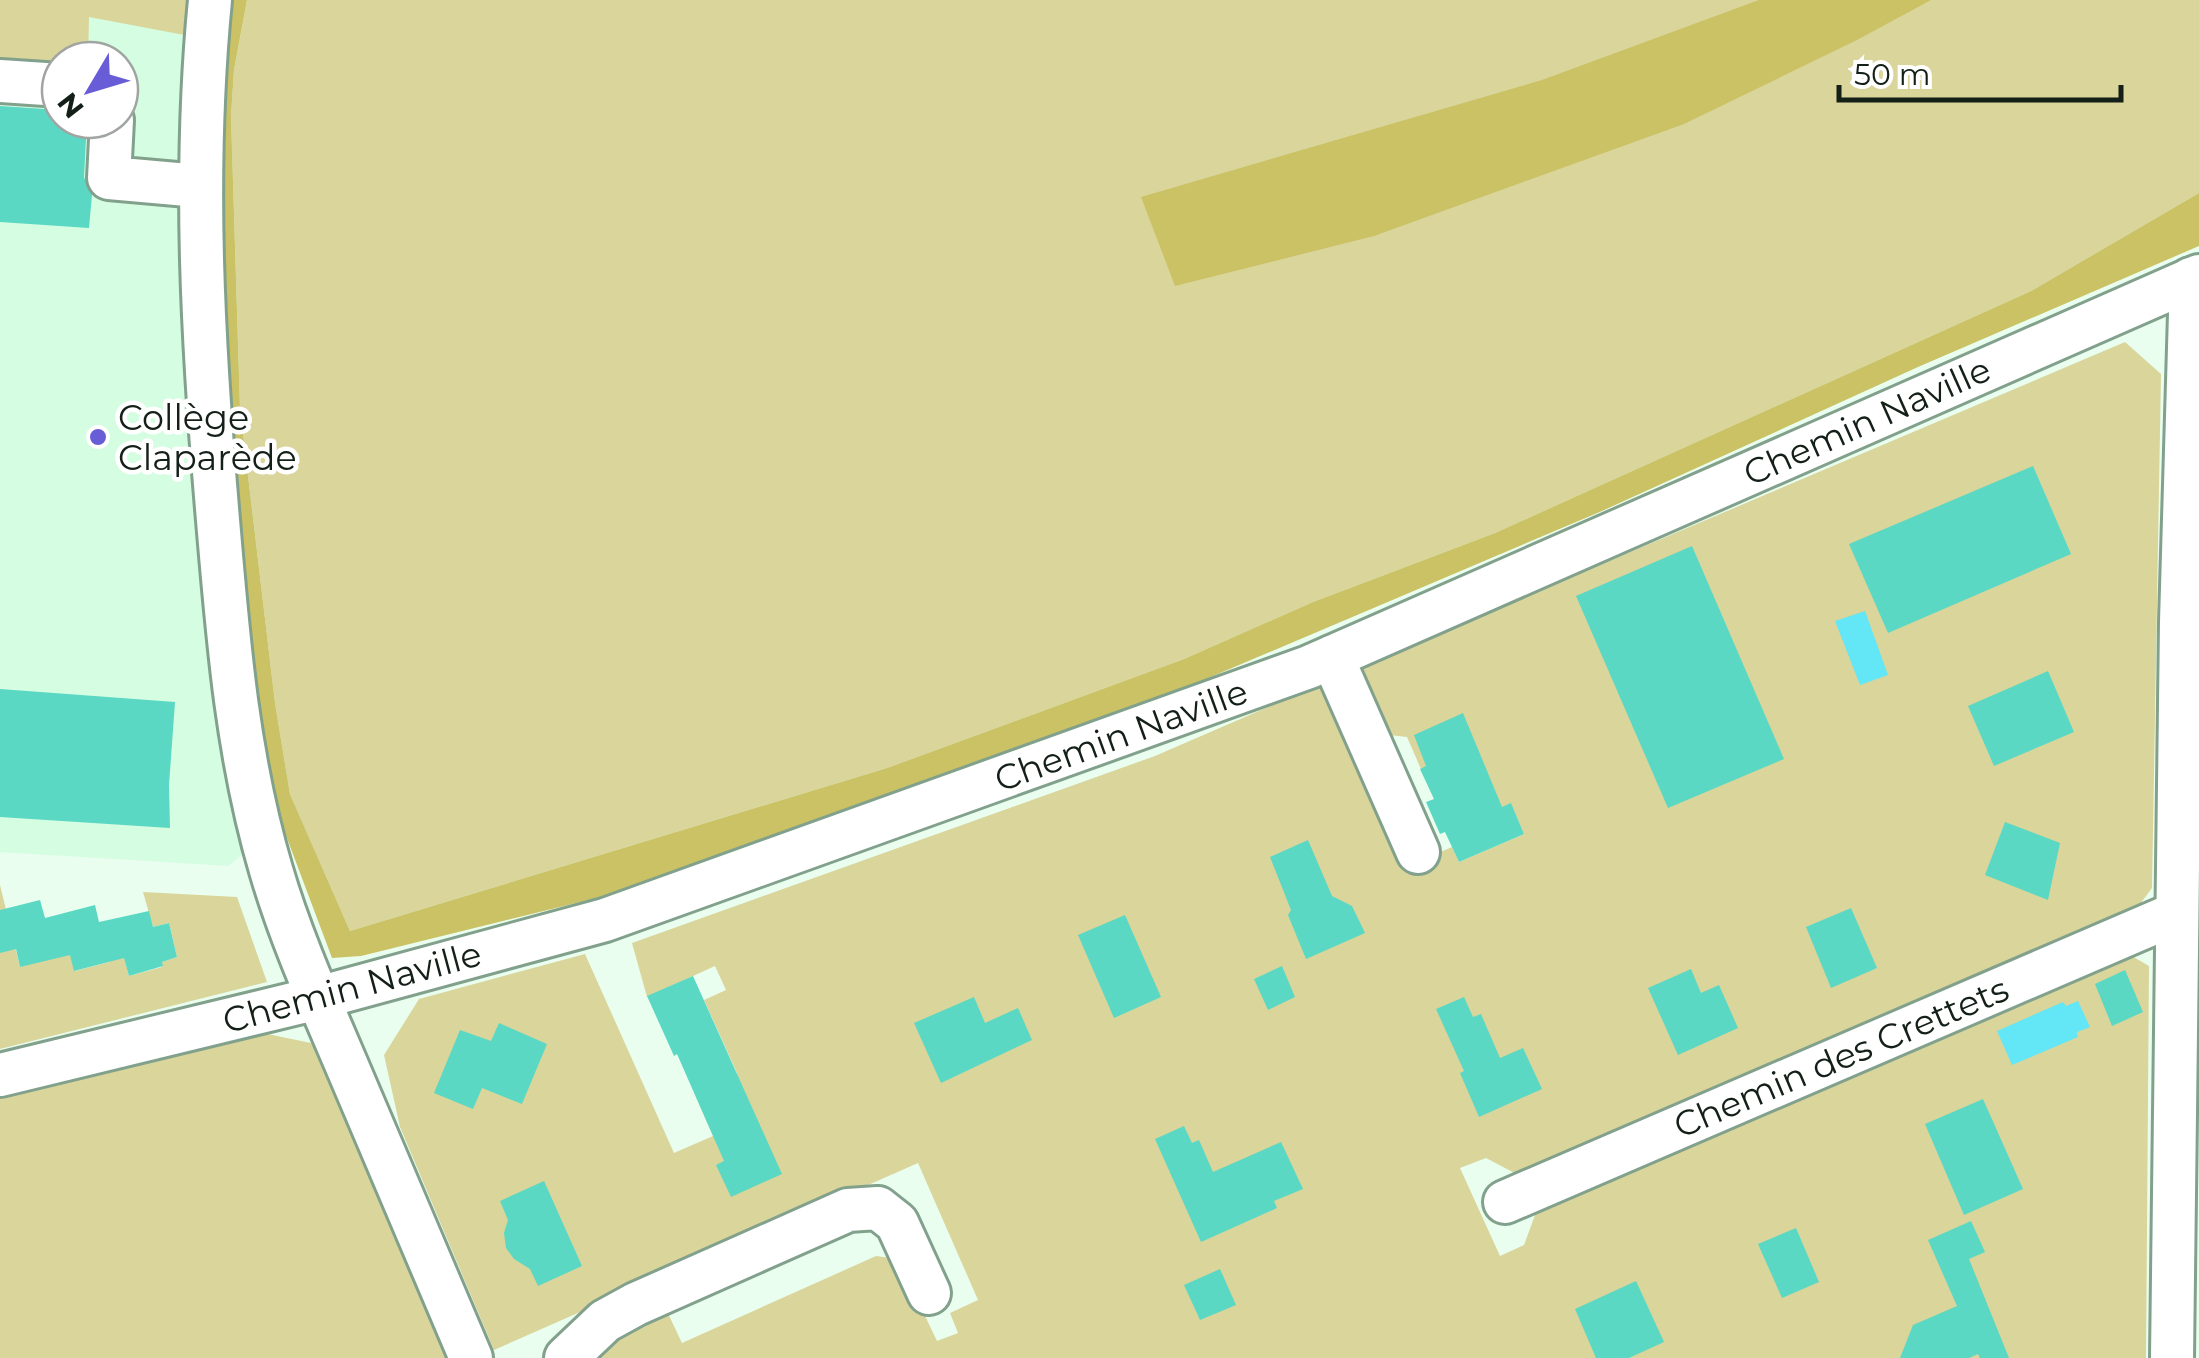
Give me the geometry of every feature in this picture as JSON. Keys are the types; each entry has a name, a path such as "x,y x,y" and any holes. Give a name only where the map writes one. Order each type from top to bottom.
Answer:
{"street":[{"path":"210,0 199,186 204,365 233,686 246,766 271,870 318,998 472,1358"},
{"path":"0,81 40,84"},
{"path":"111,140 109,178 199,186"},
{"path":"2172,1358 2177,913 2190,622 2195,277"},
{"name":"Chemin Naville","path":"0,1075 318,998 605,920 1332,656 2195,277"},
{"path":"1332,656 1418,852"},
{"name":"Chemin des Crettets","path":"1506,1202 2177,913"},
{"path":"566,1358 605,1321 636,1304 848,1210 878,1208 897,1223 930,1293"}],"shaded area":[{"name":"Collège Claparède","path":"0,0 197,0 250,848 228,866 0,852"},
{"path":"0,0 197,0 195,37 89,17 88,40 40,40 40,70 0,67"},
{"path":"221,0 247,0 234,70 231,116 240,408 275,703 290,794 350,931 887,768 1184,659 1313,602 1495,533 2031,291 2199,193 2199,246 1918,367 1602,511 1098,725 763,846 617,893 361,956 332,958 273,801 256,736 219,404"},
{"path":"247,0 2199,0 2199,193 2031,291 1495,533 1313,602 1184,659 887,768 350,931 290,794 275,703 240,408 231,116 234,70"},
{"path":"1759,0 1931,0 1684,124 1374,236 1175,286 1141,197 1542,80"},
{"path":"2125,342 2161,374 2152,888 2134,912 1524,1178 1486,1158 1460,1168 1500,1256 1524,1245 1538,1207 2125,952 2149,966 2146,1358 580,1358 665,1307 682,1343 876,1256 898,1259 937,1341 958,1333 950,1313 978,1300 918,1163 494,1350 400,1127 384,1055 419,999 585,954 674,1153 713,1136 694,1092 737,1073 704,1000 726,990 715,966 647,997 632,943 1155,756 1330,680 1410,865 1452,847 1459,862 1524,834 1511,804 1495,810 1481,779 1434,799 1407,737 1380,734 1355,683 1362,666"},
{"path":"0,885 20,967 69,948 75,971 109,962 123,953 129,976 162,967 162,962 177,957 169,923 153,927 143,892 237,897 267,982 0,1049"},
{"path":"258,1032 311,1043 337,1086 450,1358 0,1358 0,1099"}],"water":[{"path":"1865,611 1888,675 1860,685 1835,621"},
{"path":"2078,1001 2090,1027 2077,1032 2078,1037 2012,1065 1997,1031 2063,1002 2066,1006"}],"building":[{"path":"0,106 40,109 40,140 86,140 84,177 92,195 89,228 0,222"},
{"path":"2033,466 2071,554 1888,633 1849,544"},
{"path":"1692,546 1784,759 1668,808 1576,596"},
{"path":"2048,671 2074,732 1994,766 1968,706"},
{"path":"0,689 175,702 170,828 0,817"},
{"path":"1463,713 1502,807 1511,803 1524,834 1459,862 1445,832 1440,834 1426,802 1434,799 1420,769 1426,766 1414,735"},
{"path":"2005,822 2060,843 2048,900 1985,875"},
{"path":"1308,840 1332,896 1352,906 1365,933 1306,959 1270,857"},
{"path":"40,900 45,918 95,905 99,922 149,911 153,927 169,923 177,957 162,962 163,966 129,976 124,958 74,971 70,955 20,967 16,949 0,953 0,910"},
{"path":"1851,908 1877,968 1831,988 1806,927"},
{"path":"1125,915 1161,997 1114,1018 1078,935"},
{"path":"1282,966 1295,997 1268,1010 1254,979"},
{"path":"1691,969 1701,993 1719,985 1738,1028 1678,1055 1648,988"},
{"path":"2125,970 2143,1012 2112,1026 2095,984"},
{"path":"693,976 782,1174 731,1197 716,1165 724,1161 647,996"},
{"path":"974,997 985,1023 1018,1008 1032,1040 941,1083 914,1023"},
{"path":"1464,997 1473,1017 1481,1014 1500,1058 1523,1048 1542,1089 1479,1117 1460,1073 1464,1071 1436,1009"},
{"path":"499,1023 547,1044 522,1104 482,1088 473,1109 434,1093 460,1030 491,1041"},
{"path":"1983,1099 2023,1189 1964,1215 1925,1124"},
{"path":"1184,1126 1192,1143 1199,1140 1213,1172 1281,1142 1303,1189 1274,1201 1277,1208 1201,1242 1155,1139"},
{"path":"544,1181 582,1266 538,1286 530,1269 514,1259 506,1248 504,1233 508,1220 500,1201"},
{"path":"1971,1221 1985,1252 1969,1259 2009,1358 1980,1358 1978,1354 1969,1358 1900,1358 1913,1325 1957,1306 1928,1240"},
{"path":"1796,1228 1819,1282 1782,1298 1758,1244"},
{"path":"1220,1269 1236,1305 1200,1320 1184,1285"},
{"path":"1636,1281 1664,1342 1629,1358 1596,1358 1575,1309"}],"place":[{"name":"Collège Claparède","path":"98,437"}]}
